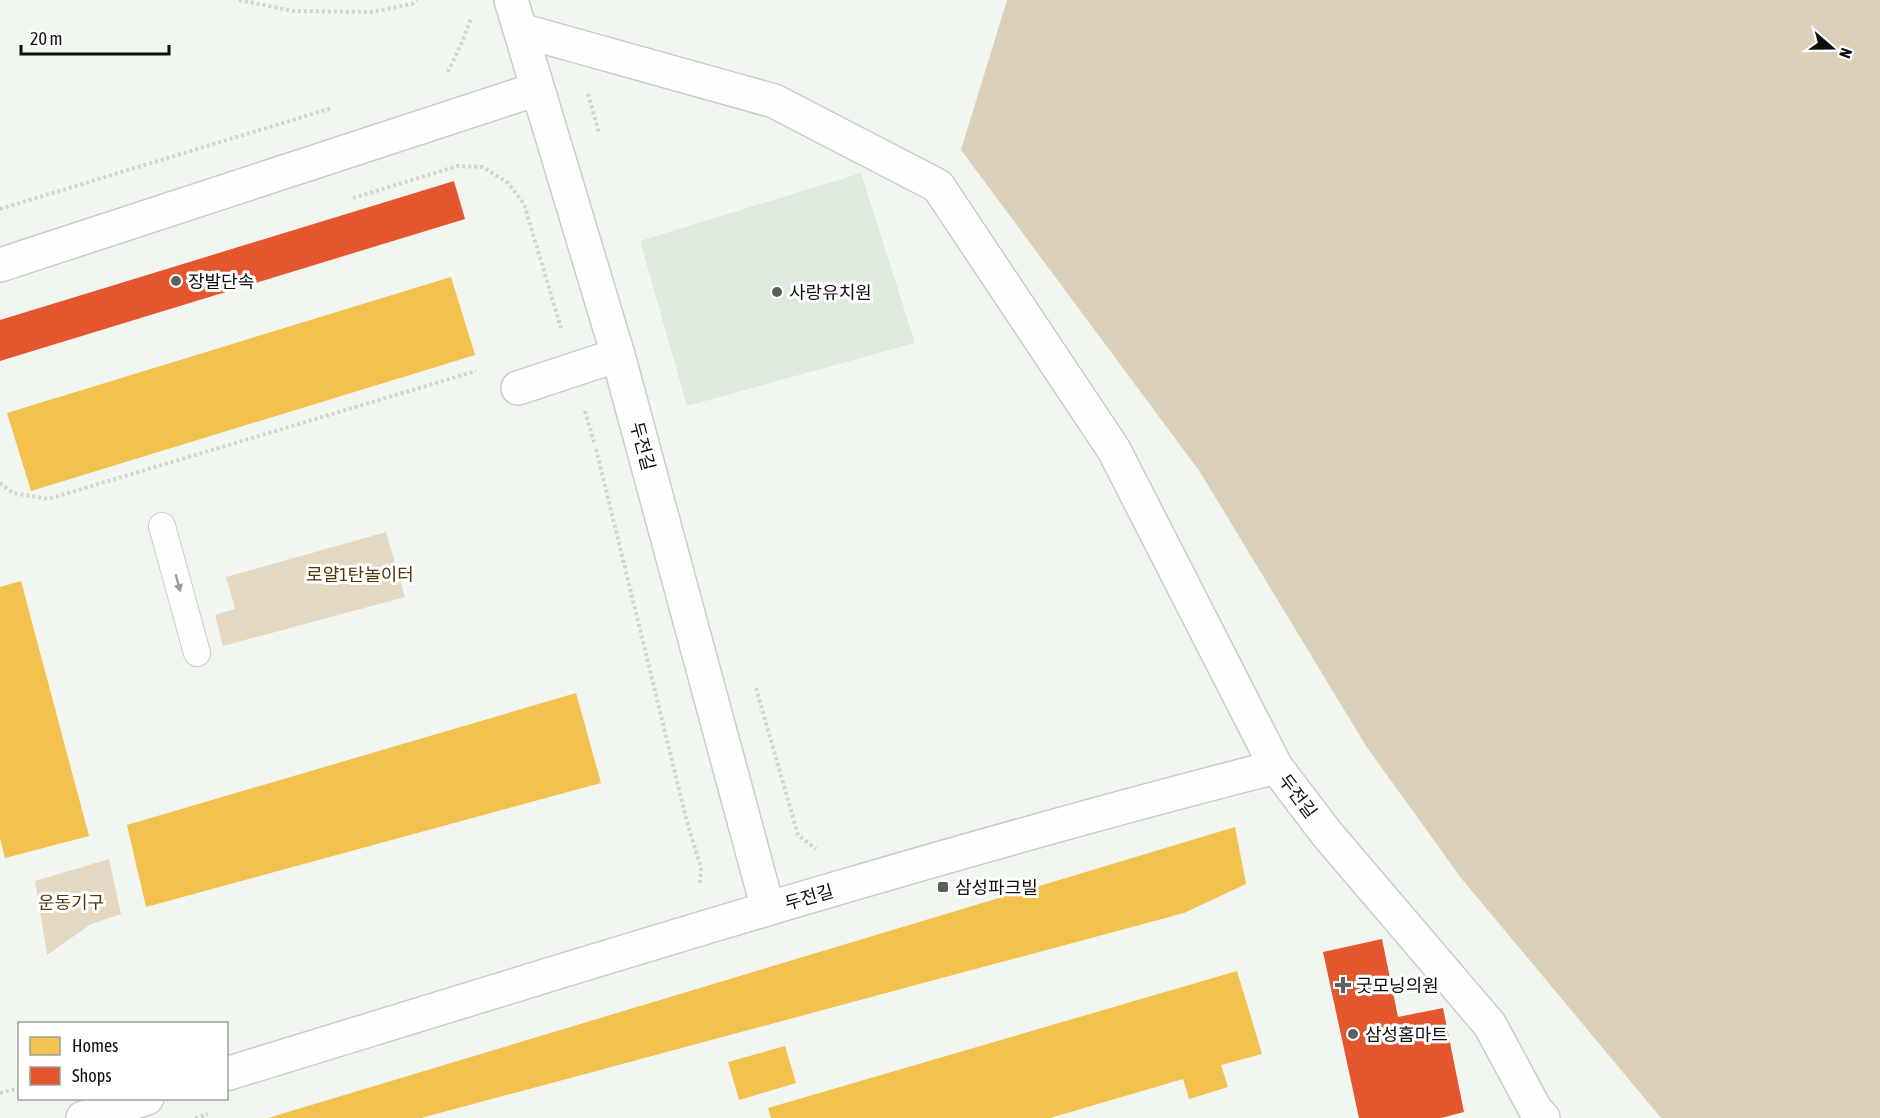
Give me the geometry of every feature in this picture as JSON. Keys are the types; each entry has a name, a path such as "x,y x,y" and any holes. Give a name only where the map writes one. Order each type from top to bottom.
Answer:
{"street":[{"name":"두전길","path":"516,15 618,355 768,909 1138,802 1276,767 1327,834 1490,1025 1534,1115"},
{"path":"516,15 774,101 938,186 1114,450 1276,767"},
{"path":"0,266 537,89"},
{"path":"518,388 618,355"},
{"path":"228,1073 768,909"},
{"path":"83,1118 141,1100"}],"lane":[{"path":"162,526 197,653"}],"path":[{"path":"238,0 293,11 360,12 412,4 417,0"},
{"path":"448,72 463,40 473,10"},
{"path":"0,209 336,106"},
{"path":"343,201 458,166 483,167 508,183 524,204 562,330 560,336"},
{"path":"0,483 13,493 48,499 476,371"},
{"path":"584,408 687,822 701,868 700,884 696,890"},
{"path":"0,1093 18,1088"}],"shaded area":[{"path":"1007,0 1880,0 1880,1118 1661,1118 1461,878 1366,746 1200,472 961,150"},
{"name":"사랑유치원","path":"861,173 915,343 687,406 640,241"}],"green space":[{"name":"로얄1탄놀이터","path":"386,532 405,597 223,646 215,615 235,609 226,577"},
{"name":"운동기구","path":"109,859 121,914 91,924 47,955 35,881"}],"building: Homes":[{"path":"451,277 475,355 31,491 7,413"},
{"path":"21,581 89,836 5,858 0,838 0,587"},
{"path":"576,693 601,783 146,907 127,825"},
{"path":"1235,827 1246,884 1184,913 421,1118 268,1118"},
{"path":"1237,971 1262,1054 1221,1065 1228,1087 1189,1099 1183,1079 1050,1118 771,1118 768,1108"},
{"path":"785,1046 796,1083 739,1100 728,1062"}],"building: Shops":[{"path":"454,181 465,219 0,361 0,320"},
{"path":"1382,939 1398,1017 1443,1008 1464,1112 1441,1118 1359,1118 1323,952"}],"place":[{"name":"장발단속","path":"176,281"},
{"name":"사랑유치원","path":"777,292"},
{"name":"삼성파크빌","path":"943,887"},
{"name":"굿모닝의원","path":"1343,985"},
{"name":"삼성홈마트","path":"1353,1034"}]}
